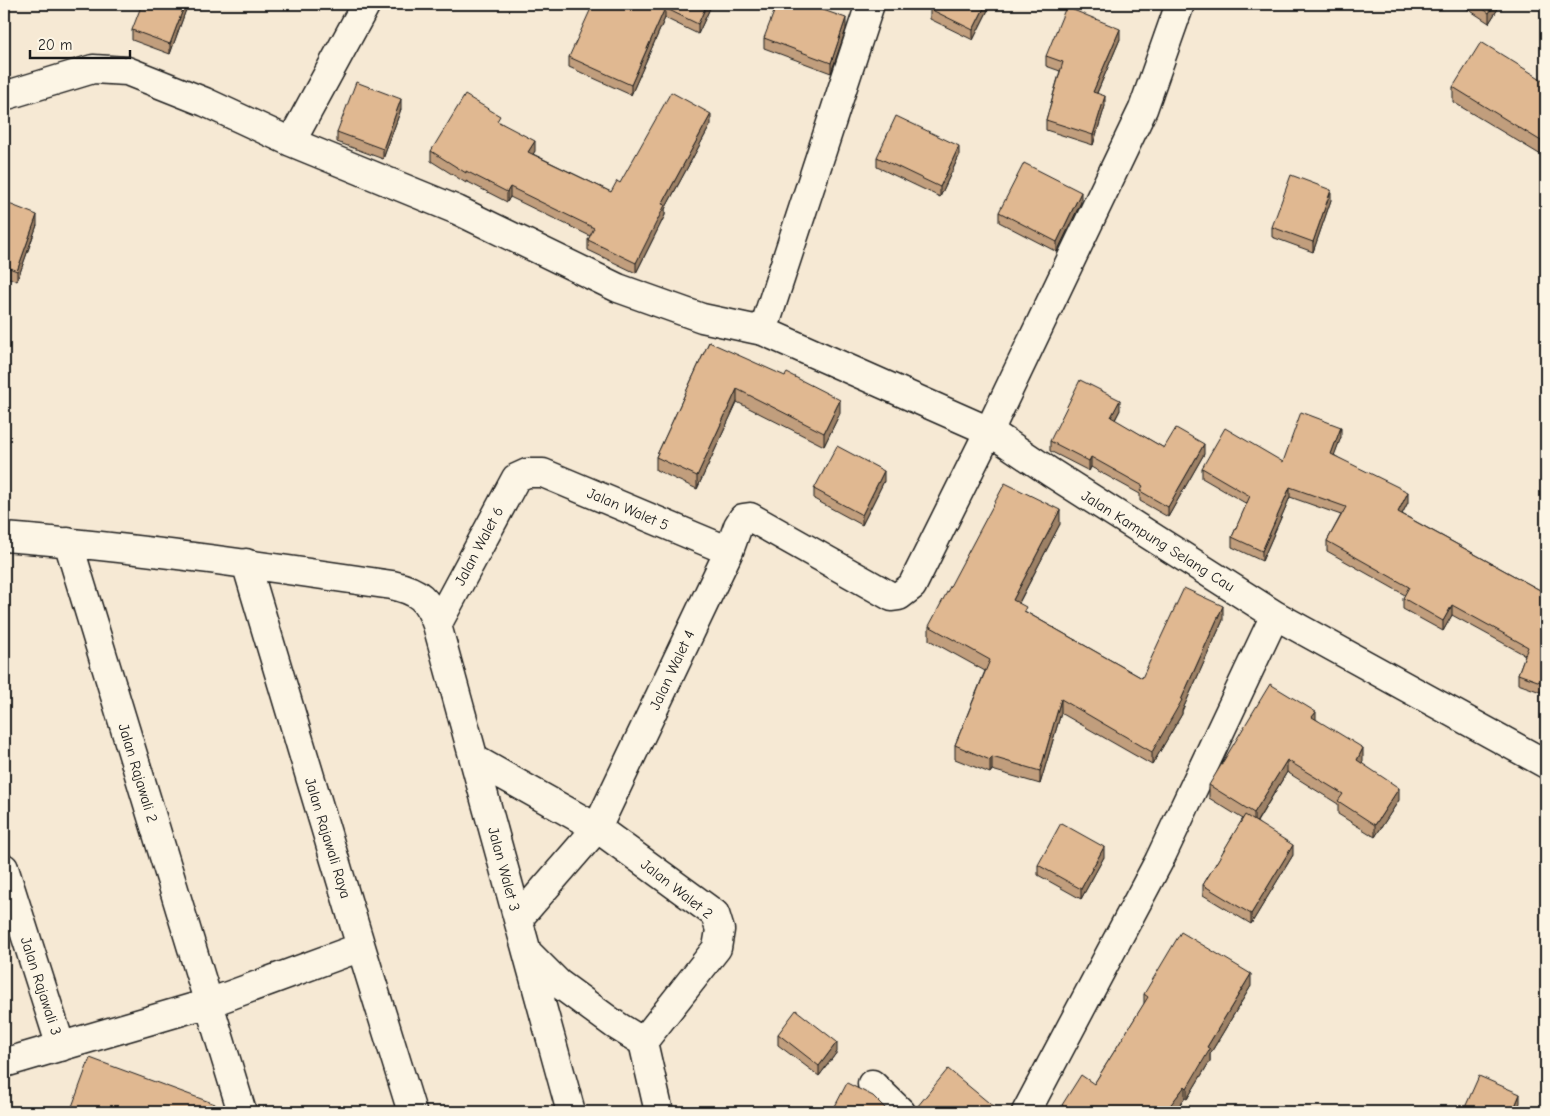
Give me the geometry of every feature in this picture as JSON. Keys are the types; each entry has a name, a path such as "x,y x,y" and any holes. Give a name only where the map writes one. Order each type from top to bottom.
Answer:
{"street":[{"path":"291,142 366,4"},
{"path":"763,331 870,4"},
{"path":"989,432 1143,110 1180,4"},
{"name":"Jalan Kampung Selang Cau","path":"4,96 93,68 127,71 205,102 291,142 457,210 618,288 702,318 763,331 989,432 1058,478 1275,615 1546,764"},
{"name":"Jalan Walet 4","path":"518,919 597,828 729,551 738,526 744,518 750,517 892,597 899,596 912,586 989,432"},
{"name":"Jalan Walet 5","path":"527,473 543,473 729,551"},
{"name":"Jalan Walet 6","path":"437,625 516,478 527,473"},
{"name":"Jalan Walet 3","path":"4,537 68,542 246,563 392,585 408,589 421,597 432,610 437,625 571,1112"},
{"name":"Jalan Rajawali 2","path":"68,542 242,1112"},
{"name":"Jalan Rajawali Raya","path":"246,563 412,1112"},
{"path":"1026,1112 1159,861 1275,615"},
{"name":"Jalan Walet 2","path":"474,760 597,828 715,914 720,930 717,948 643,1042"},
{"name":"Jalan Rajawali 3","path":"4,868 61,1047"},
{"path":"4,1063 209,1003 361,947"},
{"path":"527,952 558,982 614,1024 643,1042 659,1112"},
{"path":"872,1084 901,1112"}],"building":[{"path":"142,4 185,4 170,44 132,30"},
{"path":"593,4 606,4 616,8 618,4 707,4 698,24 665,8 631,85 569,57"},
{"path":"777,4 806,4 846,18 831,63 764,38"},
{"path":"933,4 986,4 973,30 930,9"},
{"path":"1476,4 1495,4 1489,13"},
{"path":"1066,7 1120,29 1093,92 1105,96 1093,135 1046,120 1063,62 1046,56"},
{"path":"1481,42 1546,82 1546,133 1541,141 1453,87"},
{"path":"356,82 401,99 383,149 337,132"},
{"path":"671,92 711,114 662,204 665,205 636,263 588,240 594,228 510,187 507,192 466,171 466,173 431,151 465,95 500,116 497,121 535,141 528,152 611,192 617,181 620,183"},
{"path":"896,116 959,146 940,187 877,157"},
{"path":"1024,163 1081,192 1057,242 999,212"},
{"path":"1291,175 1331,190 1313,242 1272,227"},
{"path":"4,202 37,215 17,271 4,266"},
{"path":"709,342 785,376 787,373 840,400 824,433 737,389 697,476 656,457"},
{"path":"1080,380 1120,400 1111,417 1164,448 1176,428 1204,444 1168,507 1140,491 1143,486 1091,457 1089,461 1050,441"},
{"path":"1301,412 1341,427 1331,454 1408,492 1398,512 1546,592 1546,684 1518,674 1528,647 1452,605 1443,621 1403,598 1409,587 1327,541 1346,507 1290,487 1262,551 1232,537 1250,496 1202,468 1225,428 1283,462"},
{"path":"837,446 884,471 862,515 814,489"},
{"path":"1005,483 1060,510 1013,600 1026,607 1024,611 1142,678 1184,588 1223,606 1182,700 1152,752 1061,699 1040,771 992,757 990,760 955,745 990,660 929,626"},
{"path":"1270,684 1316,712 1312,717 1363,748 1357,760 1399,788 1375,825 1338,801 1343,794 1287,760 1254,813 1209,785"},
{"path":"1245,815 1293,845 1251,914 1203,885"},
{"path":"1061,823 1104,847 1081,889 1038,865"},
{"path":"1181,932 1251,974 1207,1047 1210,1049 1187,1088 1185,1086 1165,1112 1073,1112 1062,1105 1081,1075 1094,1084 1148,997 1144,994"},
{"path":"796,1010 837,1042 819,1066 778,1034"},
{"path":"90,1058 215,1104 211,1112 70,1112"},
{"path":"948,1069 1000,1112 913,1112"},
{"path":"1479,1076 1520,1094 1514,1112 1463,1112"},
{"path":"847,1083 873,1096 889,1112 832,1112"}]}
